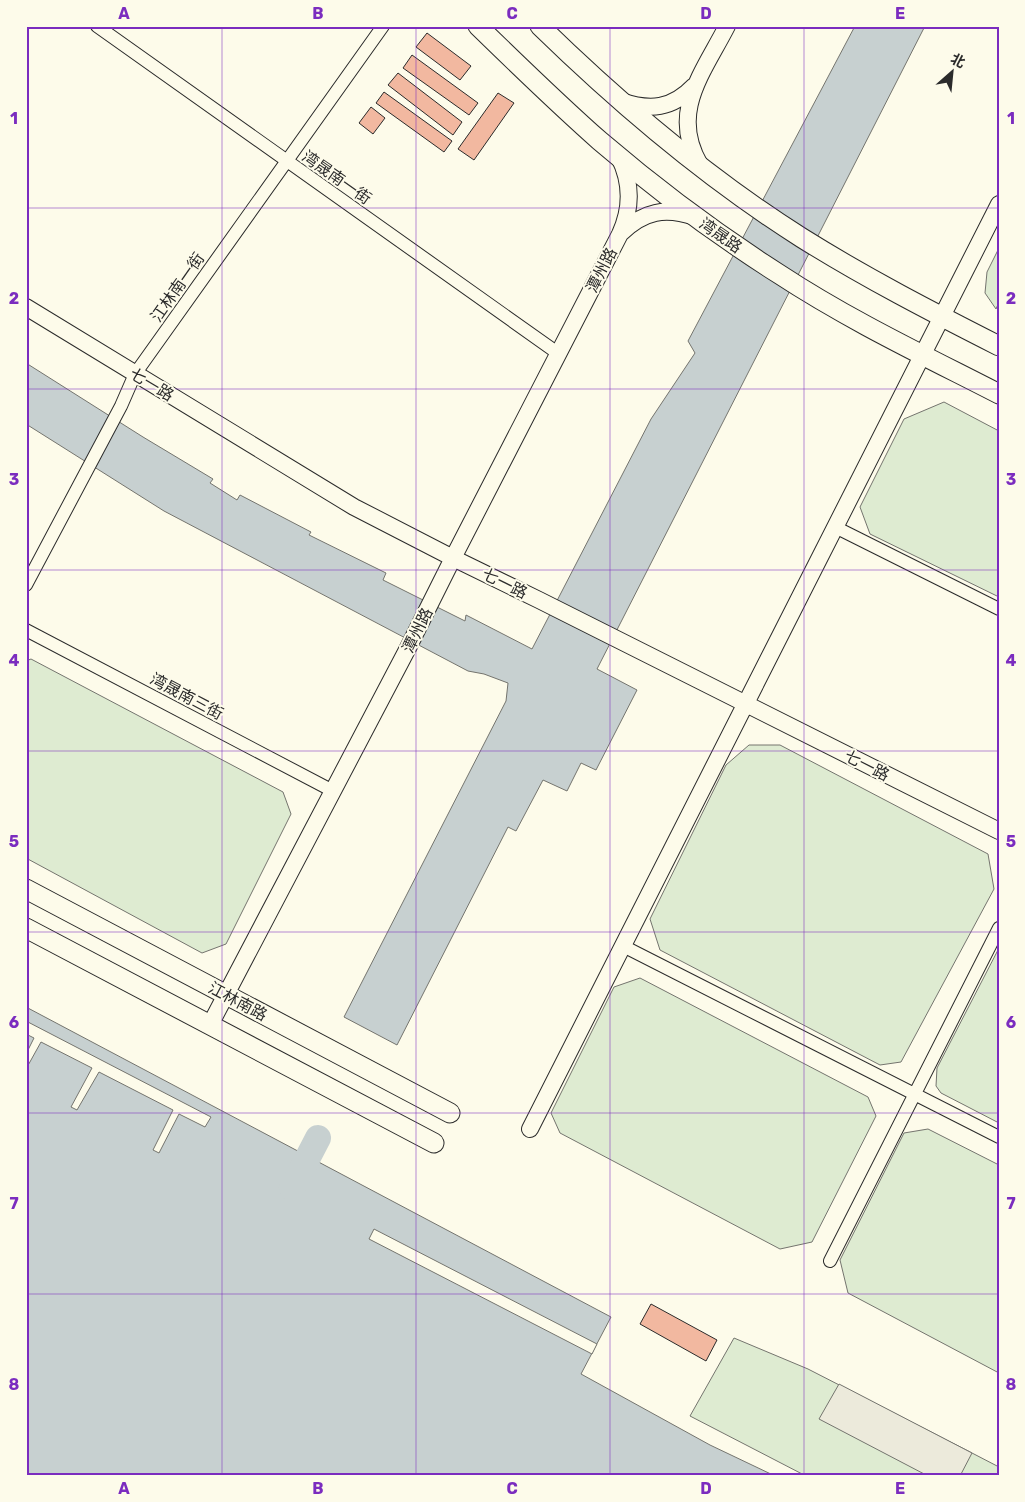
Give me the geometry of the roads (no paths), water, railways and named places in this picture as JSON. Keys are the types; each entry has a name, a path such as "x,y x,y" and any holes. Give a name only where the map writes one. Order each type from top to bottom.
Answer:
{"main road":[{"name":"湾晟路","path":"478,26 559,104 619,157 720,234 773,270 871,328 999,394"},
{"path":"540,26 620,101 740,196 832,256 892,291 999,346"},
{"name":"江林南路","path":"26,889 450,1113"},
{"path":"26,928 434,1143"}],"street":[{"name":"湾晟南一街","path":"97,26 558,354"},
{"name":"江林南一街","path":"26,585 135,374 383,26"},
{"path":"701,167 692,151 687,134 686,116 690,99 727,26"},
{"path":"620,101 636,106 654,108 671,104 686,95 698,83"},
{"name":"潭州路","path":"210,1025 408,648 452,558 620,234 628,213 629,190 626,173 619,157"},
{"path":"530,1128 999,204"},
{"path":"620,234 632,222 664,211 682,213 698,218"},
{"name":"七一路","path":"26,307 354,507 452,558 636,648 999,831"},
{"path":"835,527 999,609"},
{"name":"湾晟南三街","path":"26,630 333,791"},
{"path":"830,1261 999,928"},
{"path":"623,946 999,1137"}],"waterway":[{"path":"292,1188 318,1138"}]}
